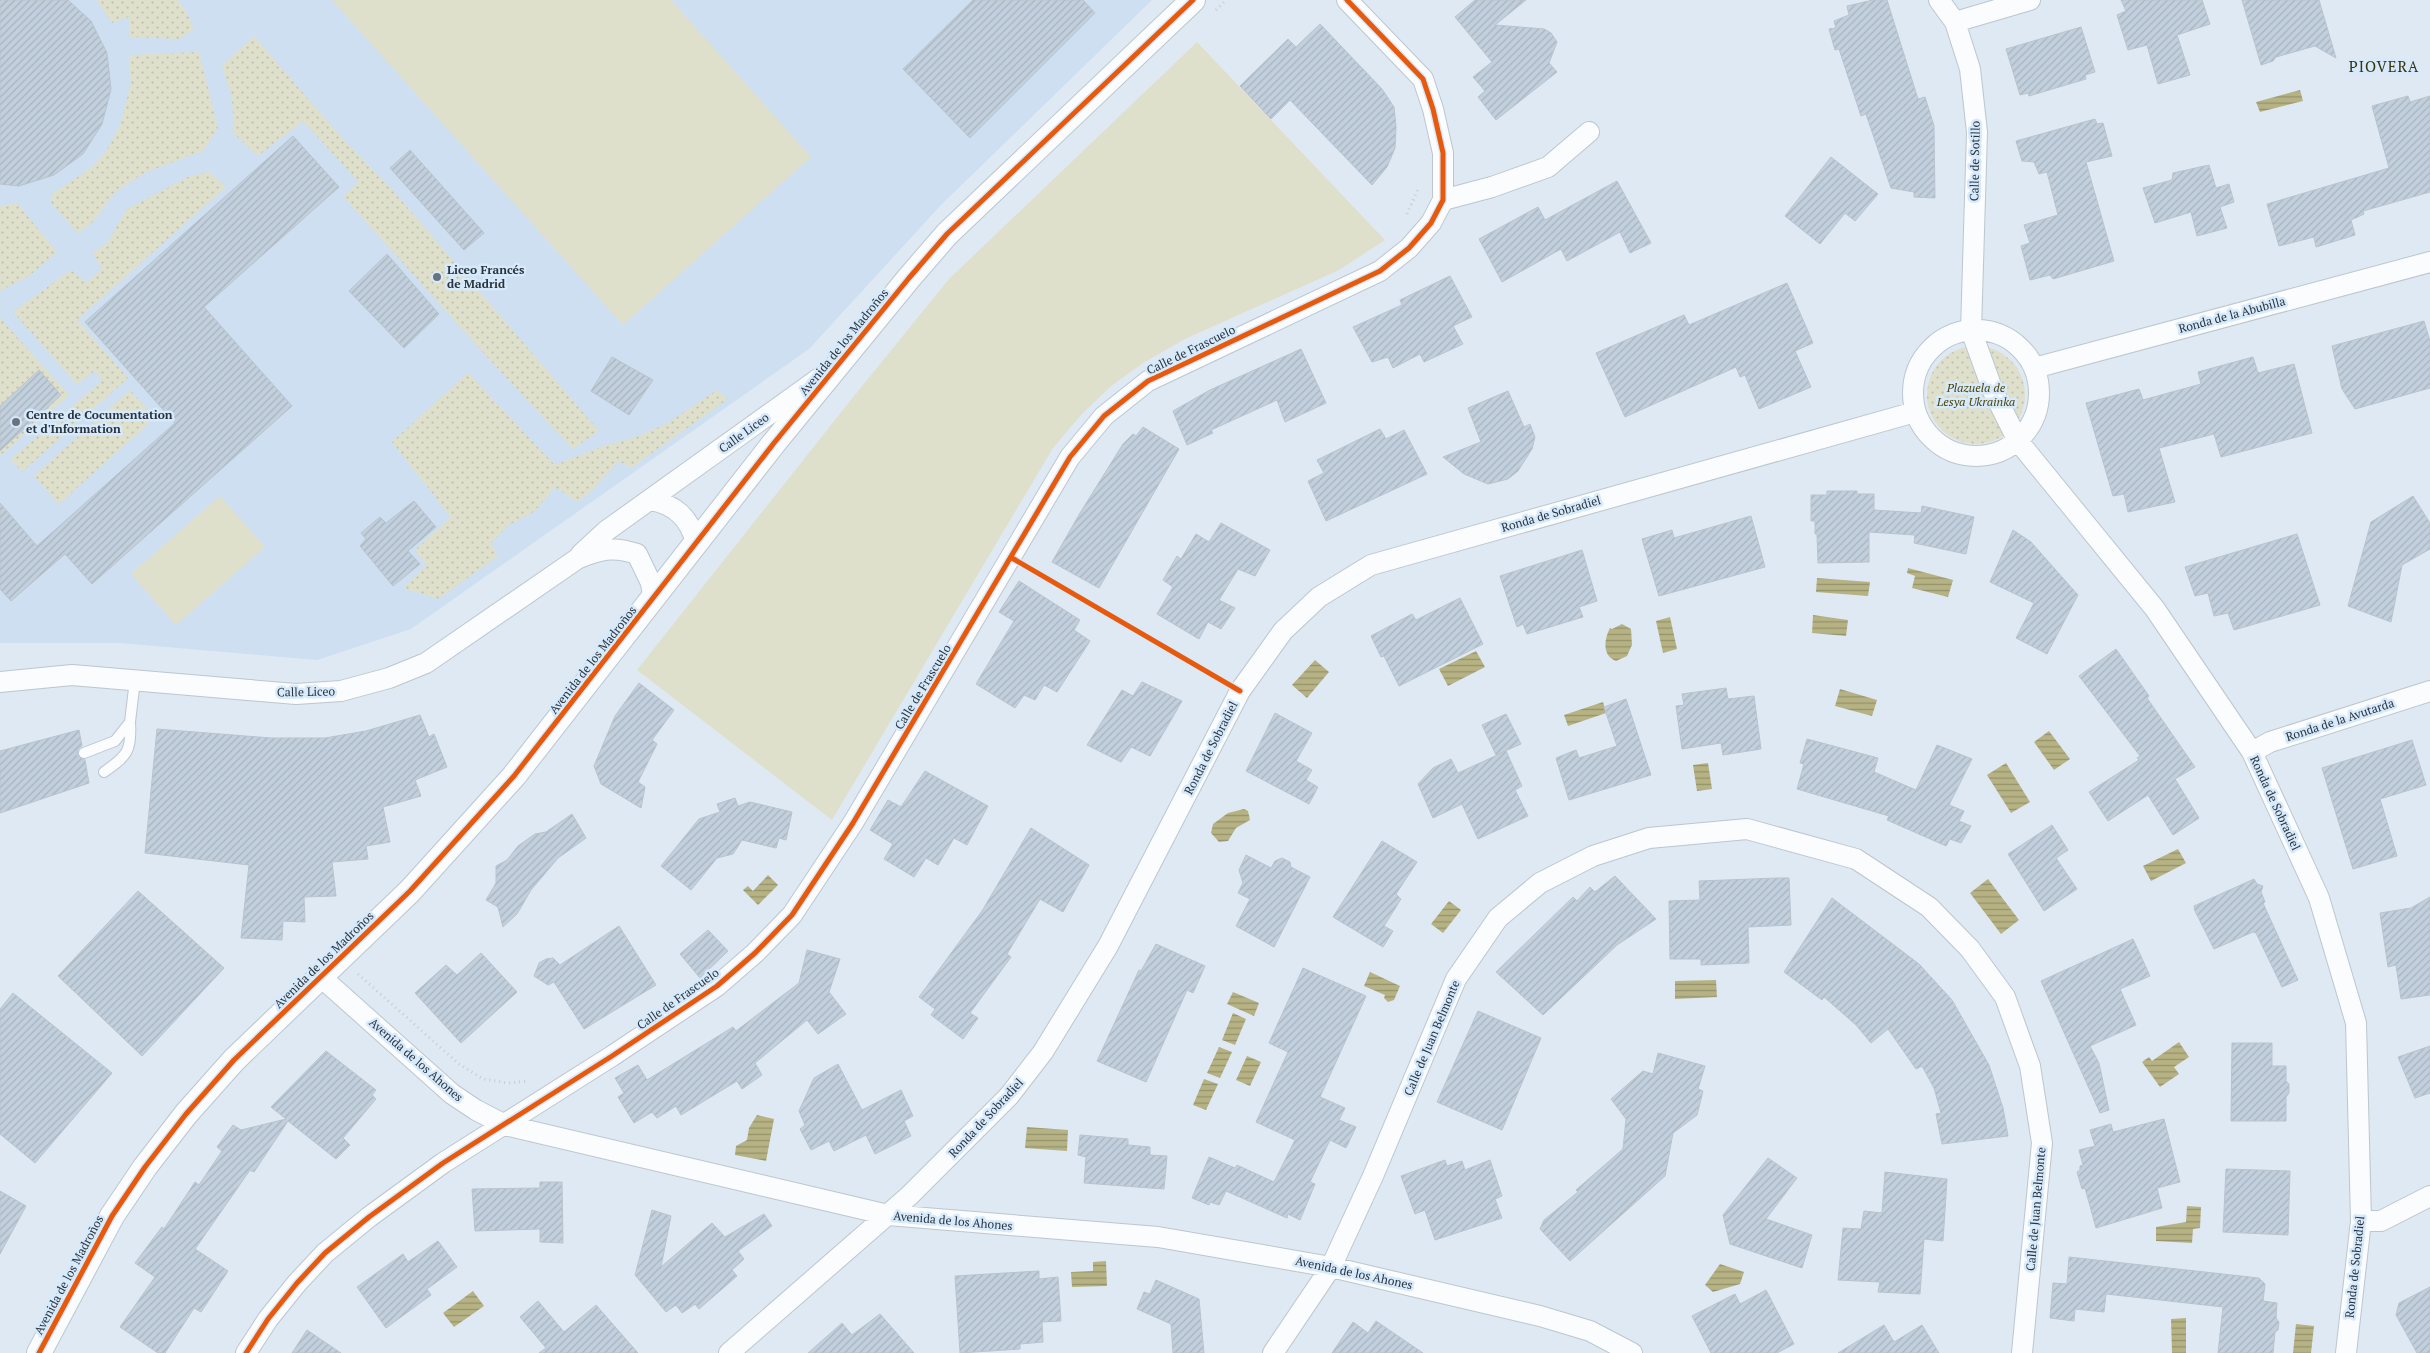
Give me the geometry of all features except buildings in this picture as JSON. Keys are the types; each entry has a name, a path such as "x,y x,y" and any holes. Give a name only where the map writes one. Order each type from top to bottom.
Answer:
{"street":[{"name":"Avenida de los Madroños","path":"38,1353 112,1216 145,1167 186,1114 234,1060 410,891 514,776 836,366 947,234 1193,0"},
{"name":"Calle de Frascuelo","path":"246,1353 268,1318 325,1253 369,1217 443,1163 612,1056 716,986 755,953 792,915 853,823 1070,457 1104,416 1148,381 1380,271 1414,242 1431,223 1443,200 1443,153 1433,109 1423,79 1347,0"},
{"name":"Calle de Sotillo","path":"1938,0 1955,22 1970,69 1977,132 1971,330"},
{"path":"1955,22 2030,0"},
{"path":"1443,200 1492,187 1548,167 1589,132"},
{"name":"Ronda de la Abubilla","path":"2034,368 2430,262"},
{"path":"1971,330 1990,332 2009,339 2024,351 2034,368 2039,387 2038,407 2031,426 2018,441 2000,452 1979,457 1958,454 1939,445 1924,431 1915,412 1912,393 1915,375 1924,358 1936,344 1952,334 1971,330"},
{"name":"Ronda de Sobradiel","path":"1971,330 1993,391 2018,441 2155,609 2252,752 2320,898 2356,1023 2361,1221 2346,1353"},
{"name":"Calle Liceo","path":"0,682 72,675 296,694 341,691 389,678 426,662 577,558 606,532 836,366"},
{"name":"Ronda de Sobradiel","path":"730,1353 888,1215 939,1168 1009,1096 1043,1052 1108,946 1240,691 1283,631 1319,597 1372,565 1915,412"},
{"path":"651,500 665,503 676,509 688,521 696,542"},
{"name":"Calle Liceo","path":"577,558 597,550 610,548 622,549 637,554 651,583 654,596"},
{"name":"Ronda de la Avutarda","path":"2252,752 2270,742 2430,691"},
{"name":"Calle de Juan Belmonte","path":"1273,1353 1331,1267 1373,1176 1456,979 1498,918 1540,882 1593,856 1648,838 1747,829 1856,859 1929,907 1970,949 2005,997 2030,1066 2042,1143 2022,1353"},
{"name":"Avenida de los Ahones","path":"321,977 452,1094 504,1125 888,1215 1158,1238 1331,1267 1540,1316 1590,1331 1632,1353"},
{"path":"2361,1221 2381,1221 2430,1196"}],"lane":[{"path":"104,772 124,758 131,742 130,722 135,680"},
{"path":"84,753 115,741 130,722"}],"path":[{"path":"1404,220 1423,180"},
{"path":"352,969 459,1064 483,1079 508,1083 536,1080"}],"shaded area":[{"name":"Liceo Francés de Madrid","path":"0,0 1152,0 940,206 809,349 411,629 317,660 120,643 0,643"},
{"path":"2300,90 2303,101 2260,112 2256,102"},
{"path":"1908,568 1953,580 1948,597 1912,588 1915,576 1907,573"},
{"path":"1817,578 1870,582 1868,596 1816,592"},
{"path":"1813,615 1848,620 1846,636 1812,633"},
{"path":"1670,617 1677,649 1663,653 1656,621"},
{"path":"1622,624 1631,629 1632,645 1627,656 1616,661 1611,659 1606,651 1606,637 1610,628 1612,629"},
{"path":"1476,651 1485,667 1448,686 1439,669"},
{"path":"1315,660 1329,672 1307,698 1292,685"},
{"path":"1840,689 1877,700 1872,716 1835,706"},
{"path":"1603,702 1606,713 1568,726 1564,715"},
{"path":"2049,731 2070,759 2054,770 2034,742"},
{"path":"1708,763 1712,789 1697,791 1693,765"},
{"path":"2006,763 2030,802 2011,813 1987,775"},
{"path":"1244,809 1248,811 1250,820 1236,828 1228,841 1219,842 1211,833 1213,824 1228,813"},
{"path":"2178,849 2186,863 2151,881 2143,866"},
{"path":"768,875 778,885 758,905 743,890 748,886 753,891"},
{"path":"1988,879 2019,920 2001,934 1970,893"},
{"path":"1449,901 1461,910 1443,933 1431,924"},
{"path":"1370,972 1400,986 1394,1000 1388,1002 1384,998 1385,995 1364,986"},
{"path":"1716,980 1717,997 1675,999 1675,981"},
{"path":"1233,992 1259,1003 1254,1016 1227,1004"},
{"path":"1233,1013 1246,1019 1235,1045 1222,1040"},
{"path":"2179,1042 2189,1057 2174,1067 2179,1074 2160,1087 2142,1062 2149,1057 2152,1061"},
{"path":"1219,1047 1232,1052 1220,1078 1207,1073"},
{"path":"1247,1056 1261,1062 1250,1086 1236,1080"},
{"path":"1204,1079 1218,1084 1206,1110 1193,1105"},
{"path":"757,1115 774,1119 766,1161 735,1155 736,1146 747,1140 749,1128"},
{"path":"1027,1127 1068,1130 1067,1151 1025,1148"},
{"path":"2187,1206 2201,1207 2200,1228 2193,1229 2192,1243 2156,1241 2156,1227 2186,1222"},
{"path":"1106,1261 1107,1286 1072,1287 1071,1272 1093,1271 1093,1262"},
{"path":"1720,1264 1744,1272 1740,1284 1713,1292 1705,1285"},
{"path":"473,1291 484,1306 454,1327 443,1313"},
{"path":"2186,1318 2186,1353 2172,1353 2171,1319"},
{"path":"2296,1324 2314,1326 2311,1353 2293,1353"}],"green space":[{"path":"97,0 178,0 188,15 194,29 179,39 130,37 129,17 112,23"},
{"path":"332,0 671,0 811,157 623,325"},
{"path":"254,36 341,137 390,187 599,431 573,449 488,358 343,196 359,182 303,121 258,156 234,134 232,97 222,66"},
{"path":"1197,42 1385,240 1339,270 1185,339 1143,363 1110,387 1081,415 1053,448 832,820 637,670 949,279"},
{"path":"199,52 218,128 203,151 146,172 115,192 92,223 78,233 51,203 52,194 91,168 105,153 120,126 131,83 129,55"},
{"path":"209,172 226,187 77,320 128,378 22,472 11,459 103,380 95,371 77,384 13,312 71,270 86,283 102,269 93,253 108,242 127,209 190,176"},
{"path":"17,203 57,252 29,276 0,291 0,206"},
{"path":"0,318 69,395 0,456"},
{"name":"Plazuela de Lesya Ukrainka","path":"1976,346 1995,349 2011,360 2022,376 2025,395 2022,414 2011,430 1995,441 1976,444 1957,441 1941,430 1930,414 1927,395 1930,376 1941,360 1957,349"},
{"path":"468,373 555,465 603,446 634,438 668,423 717,390 728,399 631,468 619,461 588,494 577,502 555,487 535,511 509,525 491,543 498,556 438,599 403,588 427,565 415,550 451,517 392,442"},
{"path":"130,390 155,418 59,504 34,476"},
{"path":"220,496 265,547 176,625 131,574"}],"cycle path":[{"path":"39,1353 112,1216 145,1167 186,1114 234,1060 410,891 514,776 774,443 947,234 1193,0"},
{"path":"246,1353 268,1319 297,1283 325,1253 369,1217 443,1163 612,1056 717,986 755,953 792,915 853,823 1070,457 1104,416 1148,381 1380,271 1409,248 1431,223 1443,200 1443,153 1433,109 1423,79 1347,0"},
{"path":"1012,558 1240,691"}],"place":[{"name":"Liceo Francés de Madrid","path":"437,277"},
{"name":"Centre de Cocumentation et d'Information","path":"16,422"}],"district":[{"name":"PIOVERA","path":"2384,67"}]}
